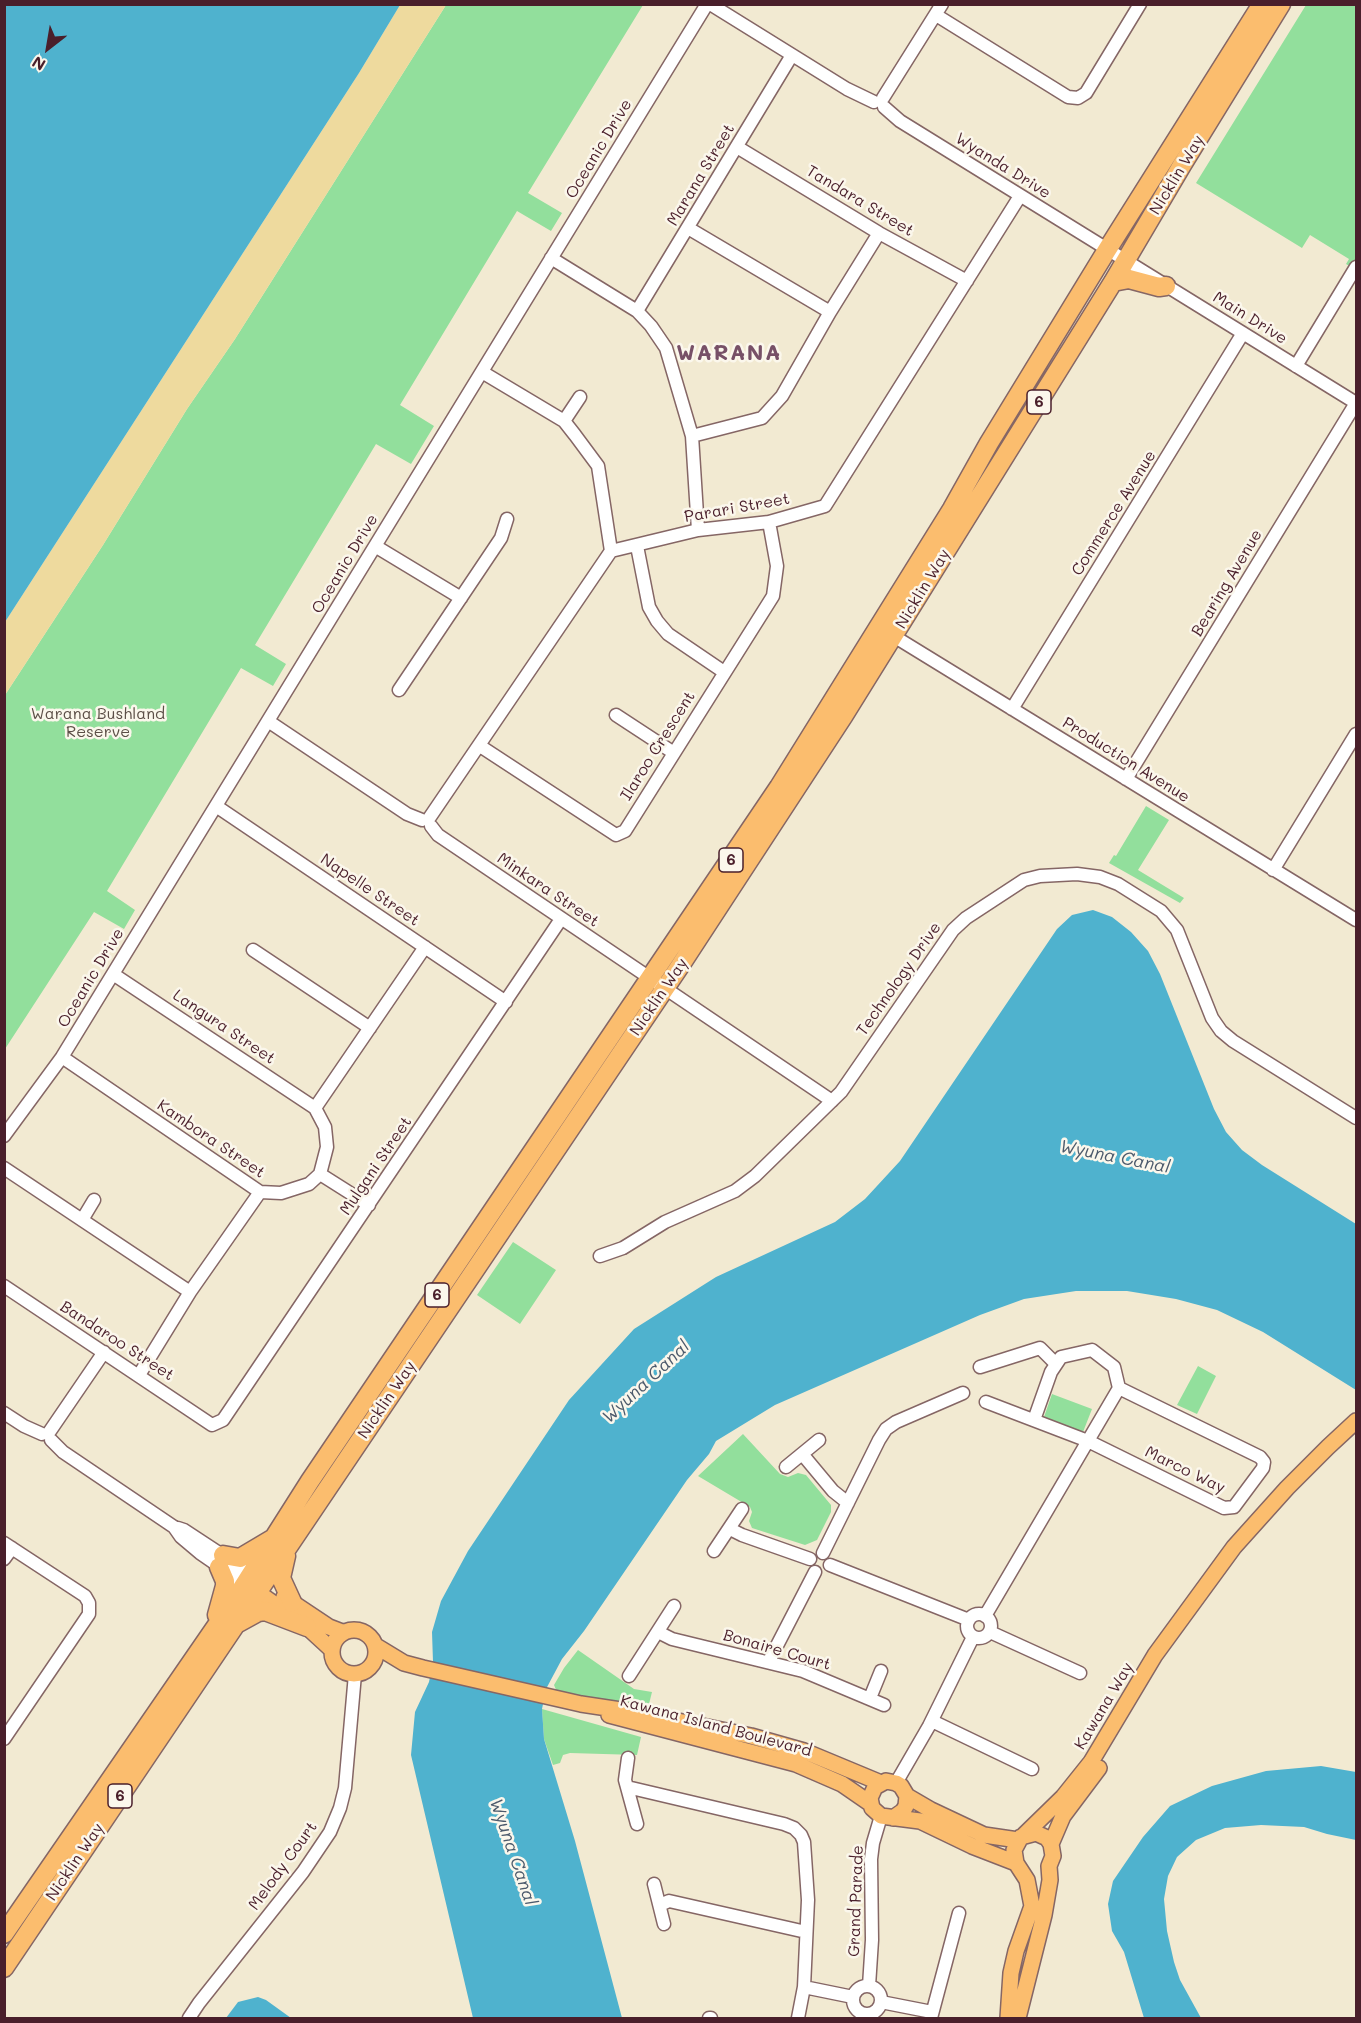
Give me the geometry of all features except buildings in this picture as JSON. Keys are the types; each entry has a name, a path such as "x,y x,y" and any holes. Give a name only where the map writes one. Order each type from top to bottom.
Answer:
{"highway":[{"name":"Nicklin Way","path":"282,1541 310,1481 779,787 952,509 989,443 1107,250 1262,4"},
{"name":"Nicklin Way","path":"4,1934 216,1626 254,1583 665,989 894,636 1126,261 1281,4"},
{"path":"1113,282 1129,279 1159,287 1166,286"},
{"path":"216,1626 219,1603 225,1586 221,1561 240,1558 282,1541 281,1578 291,1602"},
{"name":"Nicklin Way","path":"4,1968 236,1624 254,1583"},
{"path":"236,1624 258,1612 265,1611 307,1627"}],"main road":[{"name":"Kawana Way","path":"1021,1837 1063,1797 1091,1762 1155,1656 1234,1547 1287,1488 1356,1421"},
{"path":"254,1583 291,1602 329,1627 342,1632 356,1629 363,1631 373,1639 376,1646 375,1662 362,1672 343,1671 334,1662 332,1650 335,1640 342,1632"},
{"path":"254,1583 332,1650"},
{"name":"Kawana Way","path":"1051,1844 1062,1816 1106,1758 1205,1587"},
{"name":"Kawana Island Boulevard","path":"376,1646 404,1664 581,1704 634,1712 751,1736 804,1751 889,1783"},
{"name":"Kawana Island Boulevard","path":"362,1672 404,1664"},
{"name":"Kawana Island Boulevard","path":"581,1704 631,1722 796,1764 842,1784 871,1804"},
{"path":"887,1817 903,1811 907,1796 905,1790 889,1783 872,1792 871,1804 876,1813 887,1817 920,1821 1031,1873 1037,1873 1049,1866"},
{"path":"907,1796 984,1835 1021,1837 1036,1833 1051,1844 1053,1856 1049,1866 1050,1880 1044,1915 1018,2019"},
{"path":"1008,2019 1011,1973 1016,1951 1032,1906 1028,1880 1018,1866 1014,1850 1021,1837"}],"street":[{"name":"Wyanda Drive","path":"708,4 861,97 880,102 900,122 1126,261"},
{"name":"Oceanic Drive","path":"4,1136 62,1058 708,4"},
{"path":"880,102 939,10 1068,97 1078,98 1086,93 1140,4"},
{"name":"Marana Street","path":"637,311 792,55"},
{"name":"Tandara Street","path":"737,147 879,233 967,281"},
{"name":"Parari Street","path":"611,551 698,530 769,522 825,506 1020,196"},
{"path":"688,228 830,312"},
{"path":"692,436 762,418 782,396 879,233"},
{"path":"551,258 637,311 666,348 692,436 698,530"},
{"name":"Main Drive","path":"1126,261 1356,403"},
{"path":"1296,366 1356,267"},
{"name":"Commerce Avenue","path":"1012,709 1243,333"},
{"path":"428,821 611,551 598,466 564,422 482,372"},
{"path":"564,422 580,397"},
{"name":"Bearing Avenue","path":"1126,779 1356,403"},
{"path":"399,690 501,538 507,519"},
{"name":"Ilaroo Crescent","path":"480,746 616,836 625,831 772,596 777,566 769,522"},
{"path":"375,546 461,598"},
{"path":"637,546 649,607 657,621 668,634 724,672"},
{"name":"Production Avenue","path":"879,626 1356,920"},
{"path":"616,715 674,753"},
{"name":"Minkara Street","path":"268,721 408,814 428,821 438,835 832,1101"},
{"path":"1273,870 1356,734"},
{"name":"Napelle Street","path":"216,806 506,1002"},
{"name":"Technology Drive","path":"600,1256 623,1248 665,1222 735,1191 755,1176 847,1084 953,930 966,918 1024,880 1040,876 1077,874 1100,876 1118,884 1161,911 1177,930 1212,1018 1221,1031 1233,1041 1356,1118"},
{"name":"Mulgani Street","path":"212,1425 223,1420 561,918"},
{"path":"369,1205 320,1174 327,1147 325,1127 315,1108 425,947"},
{"path":"253,950 370,1028"},
{"name":"Langura Street","path":"113,974 315,1108"},
{"name":"Kambora Street","path":"62,1058 260,1192 281,1193 309,1184 320,1174"},
{"path":"4,1168 190,1292"},
{"path":"139,1375 190,1292 260,1192"},
{"path":"82,1220 94,1200"},
{"name":"Bandaroo Street","path":"4,1286 212,1425"},
{"path":"980,1367 1040,1348 1056,1364"},
{"path":"985,1616 1119,1388 1114,1367 1092,1350 1061,1357 1051,1372 1034,1420"},
{"path":"48,1435 104,1352"},
{"name":"Marco Way","path":"1088,1441 1224,1508 1234,1507 1263,1468 1264,1462 1260,1457 1119,1388"},
{"path":"823,1553 886,1430 914,1414 963,1393"},
{"path":"986,1402 1088,1441"},
{"path":"6,1417 33,1431 48,1435 63,1452 174,1527 184,1530 221,1561 254,1583"},
{"path":"786,1467 819,1440"},
{"path":"803,1455 833,1491 848,1503"},
{"path":"714,1551 742,1509"},
{"path":"730,1529 810,1559"},
{"path":"4,1739 89,1614 89,1604 85,1596 7,1550"},
{"path":"817,1553 823,1553 828,1556 830,1565 824,1572 815,1572 809,1565 810,1559 817,1553"},
{"path":"830,1565 969,1620"},
{"path":"769,1661 815,1572"},
{"path":"629,1676 674,1606"},
{"path":"978,1614 985,1616 991,1625 990,1632 981,1638 973,1637 968,1631 969,1620 978,1614"},
{"name":"Bonaire Court","path":"658,1632 672,1639 803,1671 884,1705"},
{"path":"990,1632 1080,1673"},
{"path":"889,1783 932,1721 973,1637"},
{"path":"870,1698 881,1671"},
{"name":"Melody Court","path":"189,2019 206,1993 303,1872 330,1832 345,1788 362,1672"},
{"path":"932,1721 1032,1769"},
{"path":"628,1758 625,1773 627,1787 638,1824"},
{"path":"627,1787 784,1824 794,1828 801,1835 804,1842 808,1900 804,1987 798,2019"},
{"name":"Grand Parade","path":"869,1986 872,1940 871,1859 873,1843 887,1817"},
{"path":"654,1884 664,1924"},
{"path":"660,1905 669,1901 806,1932"},
{"path":"881,2002 932,2015 959,1913"},
{"path":"869,1986 879,1993 881,2002 875,2012 864,2016 856,2010 853,1997 857,1990 869,1986"},
{"path":"804,1987 853,1997"}],"green space":[{"name":"Warana Bushland Reserve","path":"446,5 643,5 528,193 562,213 551,231 517,211 400,405 434,426 411,464 376,444 255,645 286,664 273,686 241,668 107,891 135,910 124,929 94,912 5,1049 5,695 103,545 187,409 235,339"},
{"path":"1306,5 1356,5 1356,270 1346,264 1349,259 1310,235 1302,248 1196,183"},
{"path":"1146,806 1169,820 1138,870 1184,898 1180,903 1109,863 1114,855 1116,856"},
{"path":"513,1242 556,1270 520,1324 477,1295"},
{"path":"1198,1366 1216,1376 1197,1414 1177,1405"},
{"path":"1052,1394 1092,1409 1083,1432 1044,1417"},
{"path":"743,1434 780,1474 788,1477 798,1473 806,1475 831,1505 831,1512 817,1540 805,1545 752,1528 749,1521 752,1512 750,1507 698,1476"},
{"path":"578,1650 634,1689 652,1692 648,1708 557,1692 554,1685"},
{"path":"542,1709 641,1737 637,1755 570,1753 563,1755 560,1763 553,1765 544,1739"}],"sand":[{"path":"400,5 446,5 235,339 187,409 103,545 5,695 5,622 359,73"}],"water":[{"path":"5,4 400,5 359,73 5,622"},
{"name":"Wyuna Canal","path":"1093,910 1112,917 1131,932 1148,951 1160,974 1214,1109 1226,1132 1242,1150 1262,1165 1356,1224 1356,1390 1263,1332 1217,1310 1176,1299 1127,1291 1076,1291 1024,1299 980,1315 775,1405 716,1441 584,1631 562,1659 546,1689 542,1709 544,1739 575,1841 622,2018 473,2018 411,1755 415,1712 429,1682 433,1662 432,1632 441,1601 468,1551 569,1400 634,1329 716,1277 835,1222 865,1199 900,1161 1057,929 1072,915"},
{"path":"1321,1766 1356,1772 1356,1840 1304,1827 1261,1825 1225,1828 1196,1840 1177,1857 1168,1876 1164,1899 1167,1931 1174,1962 1180,1980 1201,2018 1144,2018 1124,1952 1112,1931 1108,1904 1113,1881 1143,1837 1170,1806 1212,1786 1266,1771"},
{"path":"258,1997 291,2018 226,2018 238,2002"}],"district":[{"name":"WARANA","path":"729,353"}]}
